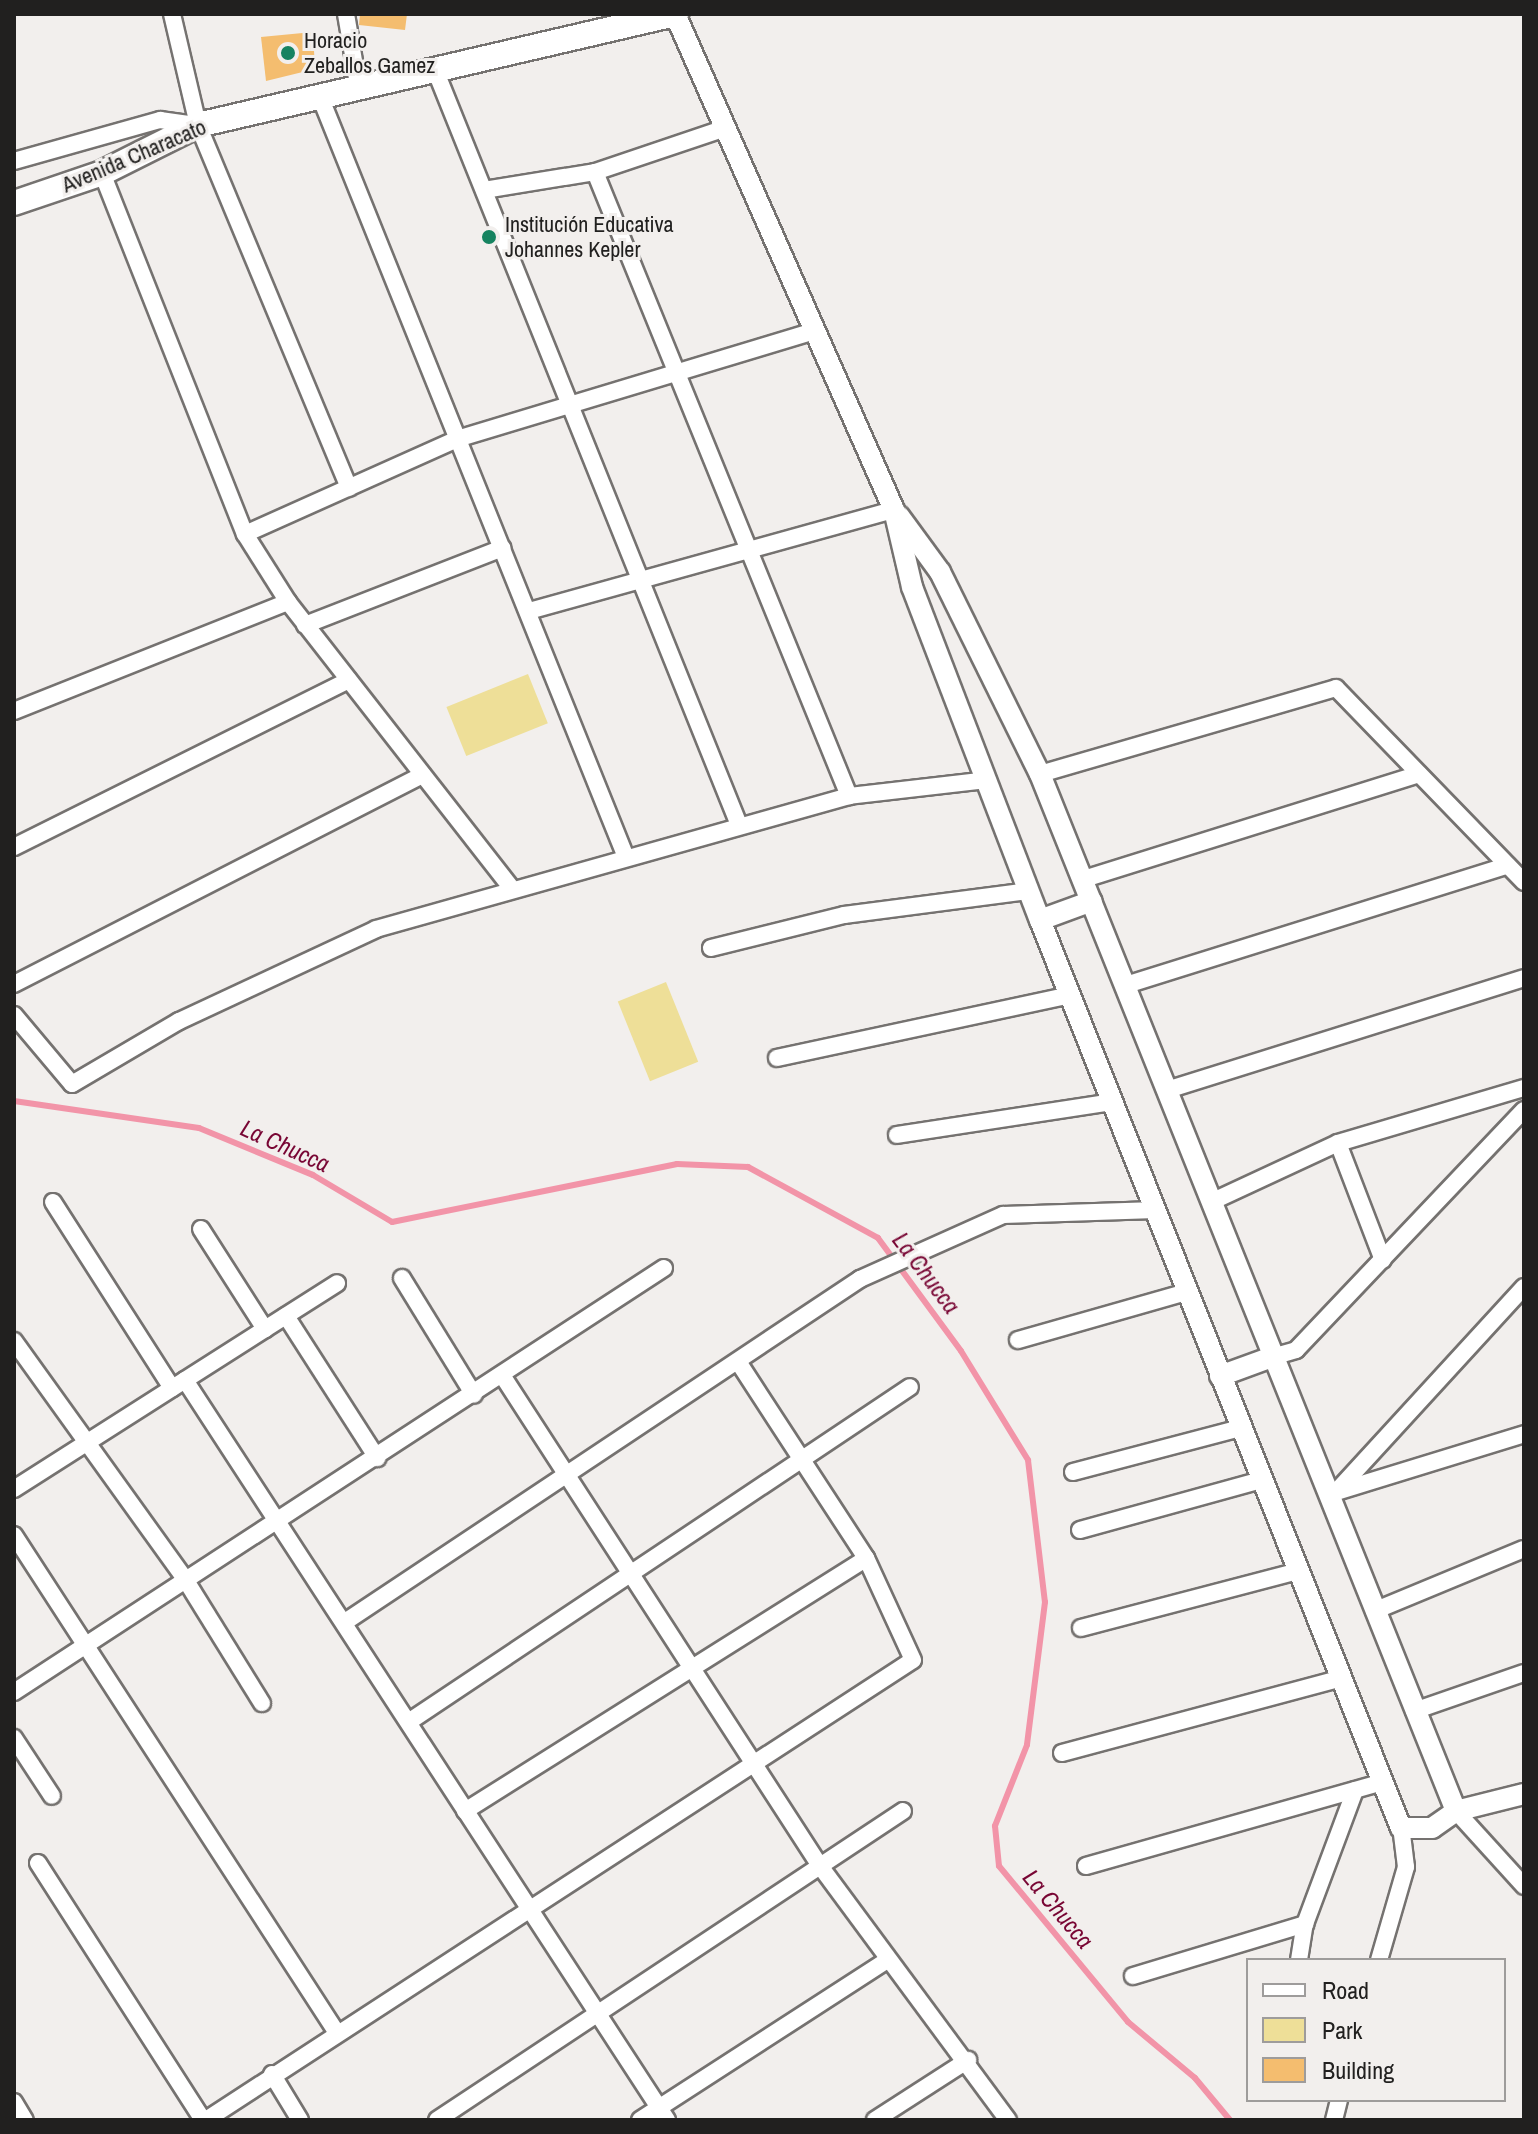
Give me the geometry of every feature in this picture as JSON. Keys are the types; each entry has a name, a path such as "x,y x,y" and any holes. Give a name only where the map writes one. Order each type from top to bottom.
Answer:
{"main road":[{"name":"Avenida Characato","path":"14,203 102,173 198,125 321,99 358,84 675,14"}],"street":[{"path":"172,14 198,125 349,488"},
{"path":"346,14 358,84"},
{"path":"675,14 723,129 894,510 912,587 1040,920 1401,1828 1406,1867 1380,1958"},
{"path":"434,67 739,825"},
{"path":"321,99 460,438 625,855"},
{"path":"14,161 160,120 198,125"},
{"path":"484,190 595,172 723,129"},
{"path":"595,172 753,552 849,796"},
{"path":"102,173 245,534 305,625 510,886"},
{"path":"245,534 460,438 569,401 680,375 814,331"},
{"path":"529,611 639,575 753,552 894,510"},
{"path":"894,510 940,572 1040,774 1272,1357 1332,1494 1374,1611 1456,1811 1524,1886"},
{"path":"305,625 503,548"},
{"path":"14,711 288,602"},
{"path":"14,847 349,680"},
{"path":"1040,774 1336,688 1524,882"},
{"path":"1084,879 1419,774"},
{"path":"14,984 423,775"},
{"path":"14,1015 72,1084 179,1021 376,929 510,886 849,796 987,780"},
{"path":"1126,985 1508,865"},
{"path":"711,948 844,915 1029,891"},
{"path":"1040,920 1092,901"},
{"path":"1167,1090 1524,978"},
{"path":"777,1058 1070,995"},
{"path":"1211,1202 1338,1143 1524,1088"},
{"path":"897,1135 1113,1102"},
{"path":"1220,1376 1296,1350 1524,1110"},
{"path":"1338,1143 1383,1260"},
{"path":"53,1202 348,1620 465,1811 532,1909 663,2114"},
{"path":"348,1620 860,1279 1003,1215 1156,1210"},
{"path":"201,1229 265,1329"},
{"path":"14,1692 185,1579 280,1523 664,1268"},
{"path":"402,1278 474,1395"},
{"path":"14,1489 337,1283"},
{"path":"1332,1494 1523,1290"},
{"path":"1018,1340 1186,1292"},
{"path":"286,1316 377,1458"},
{"path":"14,1341 185,1579 262,1703"},
{"path":"38,1863 204,2120 757,1767 913,1660 866,1558 807,1459 738,1362"},
{"path":"502,1375 820,1866 886,1961 968,2060 1008,2120"},
{"path":"410,1721 630,1571 807,1459 910,1387"},
{"path":"1073,1472 1241,1428"},
{"path":"1332,1494 1524,1434"},
{"path":"1080,1530 1262,1480"},
{"path":"14,1535 337,2033"},
{"path":"1374,1611 1524,1549"},
{"path":"465,1811 694,1670 866,1558"},
{"path":"1081,1628 1299,1571"},
{"path":"1414,1711 1524,1673"},
{"path":"1062,1753 1342,1678"},
{"path":"14,1738 52,1796"},
{"path":"1086,1866 1383,1782"},
{"path":"1299,1958 1305,1924 1355,1790"},
{"path":"1401,1828 1432,1828 1456,1811 1524,1794"},
{"path":"437,2120 903,1811"},
{"path":"1133,1976 1305,1924"},
{"path":"640,2120 663,2114 886,1961"},
{"path":"875,2120 968,2060"},
{"path":"272,2074 300,2120"},
{"path":"14,2102 25,2120"}],"green space":[{"path":"528,674 548,723 466,756 446,707"},
{"path":"666,982 698,1062 650,1081 618,1001"}],"building":[{"path":"360,14 407,14 405,30 359,25"},
{"name":"Horacio Zeballos Gamez","path":"313,32 315,69 266,81 261,37"}],"waterway":[{"name":"La Chucca","path":"14,1101 199,1128 313,1175 392,1222 677,1164 748,1167 878,1238 961,1351 1028,1460 1045,1602 1027,1745 995,1826 999,1866 1128,2022 1195,2078 1230,2120"}],"place":[{"name":"Horacio Zeballos Gamez","path":"288,53"},
{"name":"Institución Educativa Johannes Kepler","path":"489,237"}]}
